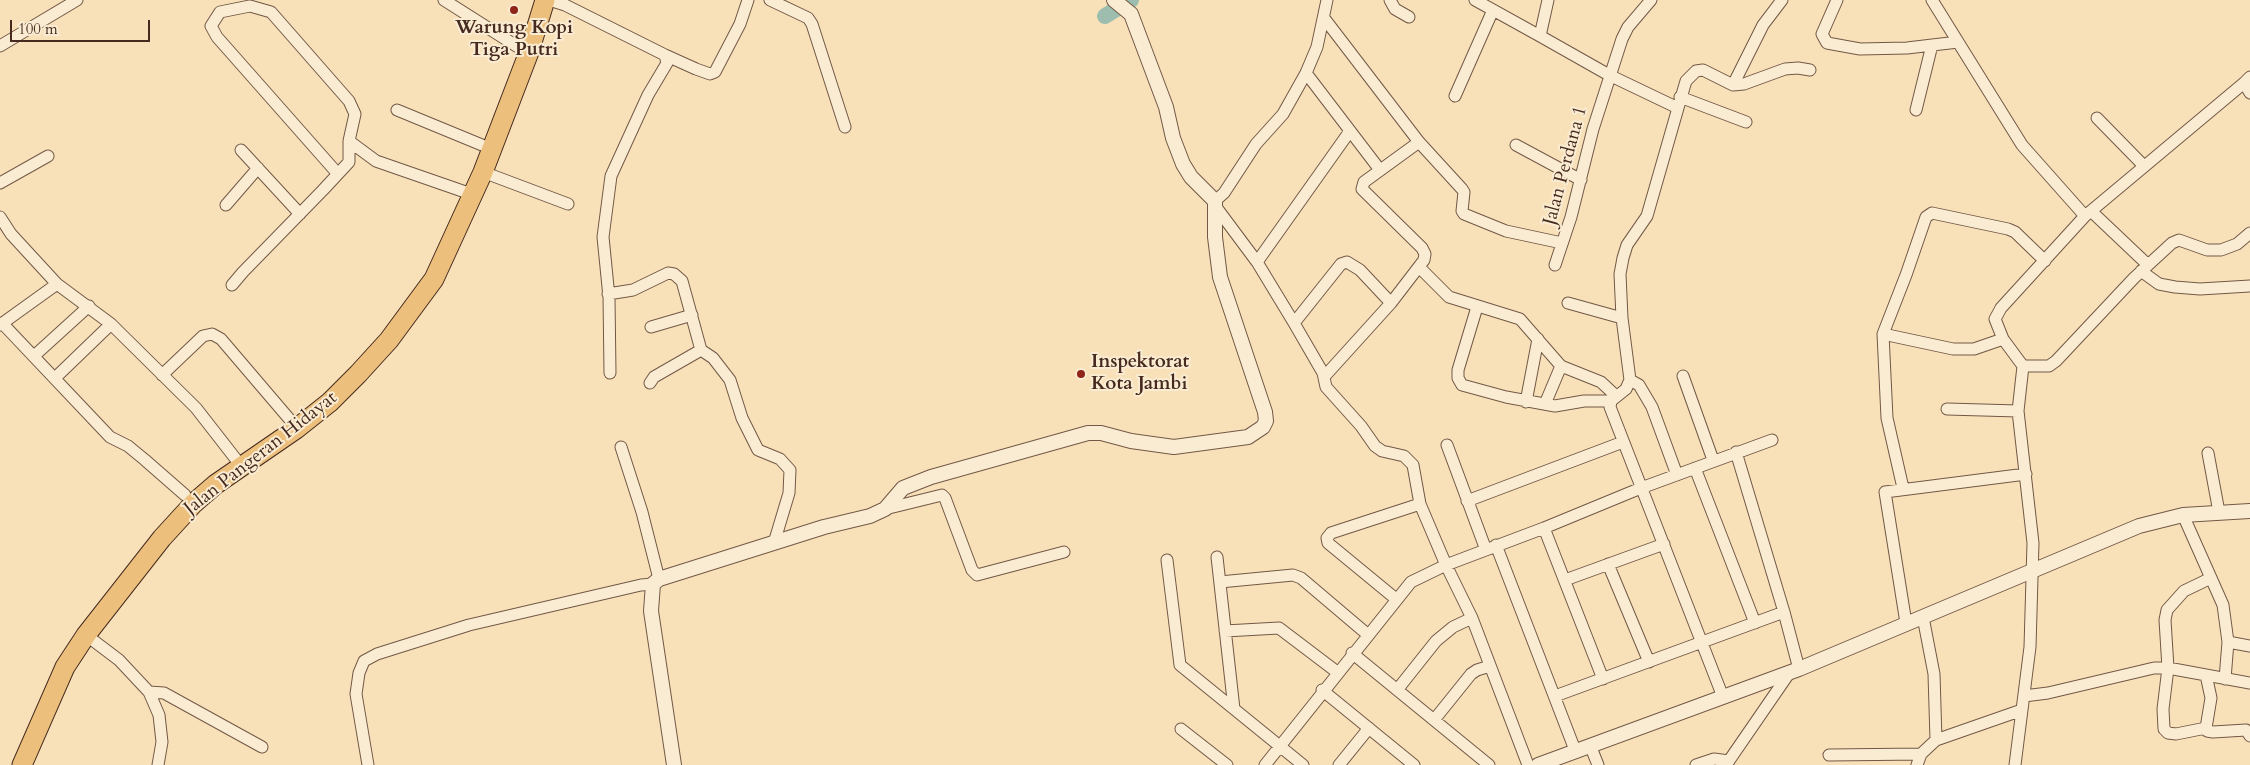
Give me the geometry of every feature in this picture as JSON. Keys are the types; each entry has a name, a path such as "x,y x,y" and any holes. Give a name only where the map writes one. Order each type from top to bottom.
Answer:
{"highway":[{"name":"Jalan Pangeran Hidayat","path":"469,193 483,172 524,49 533,0"},
{"name":"Jalan Pangeran Hidayat","path":"16,764 57,661 149,536 185,495 239,462 326,398 388,340 422,297 444,261 469,193 482,145 545,0"},
{"name":"Jalan Pangeran Hidayat","path":"16,764 65,667 86,635 162,538 194,503 239,462"}],"street":[{"path":"0,46 77,0"},
{"path":"444,0 524,49"},
{"path":"549,0 565,5 665,55 710,74 715,72 740,24 748,0"},
{"path":"770,0 808,18 812,24 845,126"},
{"path":"885,509 903,488 931,477 1088,433 1105,434 1131,441 1174,447 1248,437 1258,433 1266,421 1265,412 1220,277 1215,237 1216,204 1256,144 1283,114 1306,72 1317,47 1327,0"},
{"path":"1390,0 1395,9 1408,17"},
{"path":"1475,0 1609,76 1679,103 1746,122"},
{"path":"1540,36 1548,0"},
{"name":"Jalan Perdana 1","path":"1555,265 1581,180 1609,76 1628,27 1651,0"},
{"path":"1733,85 1763,25 1782,0"},
{"path":"1837,0 1822,34 1826,43 1860,49 1958,42"},
{"path":"1932,0 2022,145 2160,284 2200,289 2250,286"},
{"path":"1117,2 1131,14 1166,107 1173,138 1183,164 1191,177 1216,204 1256,262 1294,323 1324,377 1326,388 1361,426 1375,446 1382,451 1396,452 1408,458 1414,466 1420,504 1446,565 1472,618 1528,765"},
{"path":"232,285 300,214 338,174 349,162 349,141 355,114 349,101 271,12 250,6 220,12 211,26 217,37 338,174"},
{"path":"1455,96 1493,10"},
{"path":"1324,18 1419,142 1462,189 1464,192 1462,211 1464,214 1506,231 1562,243"},
{"path":"1916,110 1932,45"},
{"path":"610,373 608,294 603,237 611,176 648,95 668,63 665,55"},
{"path":"1477,307 1458,370 1459,382 1462,385 1526,402 1562,406 1584,401 1613,398 1626,389 1630,380 1622,318 1620,274 1622,258 1627,244 1647,216 1686,81 1696,71 1703,70 1733,85 1744,84 1785,70 1798,68 1810,70"},
{"path":"1306,72 1380,170"},
{"path":"2015,765 2030,647 2033,543 2018,411 2023,366 2003,339 1995,319 2001,308 2088,213 2248,84"},
{"path":"398,110 482,145"},
{"path":"2097,118 2144,166"},
{"path":"1256,262 1350,131"},
{"path":"349,141 376,161 469,193"},
{"path":"1324,377 1391,302 1424,260 1425,254 1422,248 1362,189 1364,182 1419,142"},
{"path":"1516,145 1581,180"},
{"path":"242,150 300,214"},
{"path":"0,183 48,156"},
{"path":"349,162 376,161"},
{"path":"226,205 258,168"},
{"path":"483,172 568,204"},
{"path":"1903,488 1887,418 1883,334 1928,214 2008,229 2045,261"},
{"path":"0,217 11,234 57,284 111,324 196,408 239,462"},
{"path":"2023,366 2049,366 2056,361 2145,268 2172,243 2179,240 2208,250 2221,250 2237,244 2250,233"},
{"path":"1294,323 1341,264 1347,262 1360,270 1391,302"},
{"path":"1419,267 1449,297 1520,319 1561,366 1601,382 1613,398"},
{"path":"608,294 633,290 668,273 674,274 682,281 701,350 713,358 730,380 742,418 758,450 780,459 790,470 789,493 774,543"},
{"path":"57,284 1,324 34,356 110,437 145,460 185,495"},
{"path":"1568,303 1622,318"},
{"path":"34,356 89,306"},
{"path":"651,327 692,316"},
{"path":"55,378 111,324"},
{"path":"162,375 204,336 212,334 221,339 301,417"},
{"path":"1883,334 1953,349 1974,349 2003,339"},
{"path":"1526,402 1538,339"},
{"path":"650,383 654,377 701,350"},
{"path":"1545,404 1561,366"},
{"path":"1683,376 1713,460"},
{"path":"1630,380 1639,386 1652,407 1677,475"},
{"path":"1613,398 1610,407 1723,697"},
{"path":"1947,408 2018,411"},
{"path":"1264,765 1410,582 1446,565 1544,528 1641,488 1713,460 1772,440"},
{"path":"1467,501 1623,442"},
{"path":"1447,445 1467,501 1491,547 1576,750"},
{"path":"621,446 642,512 656,581 651,612 674,765"},
{"path":"1696,765 1714,759 1728,763 1794,671 1784,612 1736,452"},
{"path":"2208,453 2219,512"},
{"path":"1695,468 1755,623"},
{"path":"1906,623 1885,492 1903,488 2026,474"},
{"path":"368,765 356,694 358,674 364,661 469,625 656,581 774,543 870,516 885,509 942,495 945,498 972,570 977,575 1064,552"},
{"path":"1396,599 1328,543 1327,538 1331,534 1420,504"},
{"path":"1538,765 1794,671 2139,526 2183,515 2250,511"},
{"path":"2183,515 2223,605 2228,642 2225,679"},
{"path":"1544,528 1602,679"},
{"path":"1565,580 1664,544"},
{"path":"1217,557 1234,709"},
{"path":"1167,560 1180,665 1303,765"},
{"path":"1608,564 1649,662"},
{"path":"1220,582 1293,575 1301,578 1367,634"},
{"path":"2206,728 2176,734 2168,733 2164,728 2163,709 2168,668 2165,620 2166,610 2184,591 2211,578"},
{"path":"1555,696 1784,612"},
{"path":"1923,617 1934,674 1936,740"},
{"path":"1397,690 1436,641 1453,627 1472,618"},
{"path":"1225,631 1279,628 1337,672"},
{"path":"86,635 119,660 149,692 159,715 162,742 159,765"},
{"path":"2228,642 2250,646"},
{"path":"1352,653 1489,765"},
{"path":"1434,720 1471,674 1490,666"},
{"path":"2024,696 2048,693 2134,671 2168,668 2250,683"},
{"path":"2206,675 2210,698 2206,728"},
{"path":"1322,690 1414,765"},
{"path":"149,692 164,693 262,747"},
{"path":"1917,765 1921,754 1936,740 2022,710"},
{"path":"1339,765 1368,728"},
{"path":"2206,728 2207,731 2212,732 2246,730 2250,736"},
{"path":"1181,729 1226,765"},
{"path":"1590,745 1598,765"},
{"path":"1829,755 1921,754"}],"waterway":[{"path":"1105,16 1131,0"}],"place":[{"name":"Warung Kopi Tiga Putri","path":"514,10"},
{"name":"Inspektorat Kota Jambi","path":"1081,374"}]}
